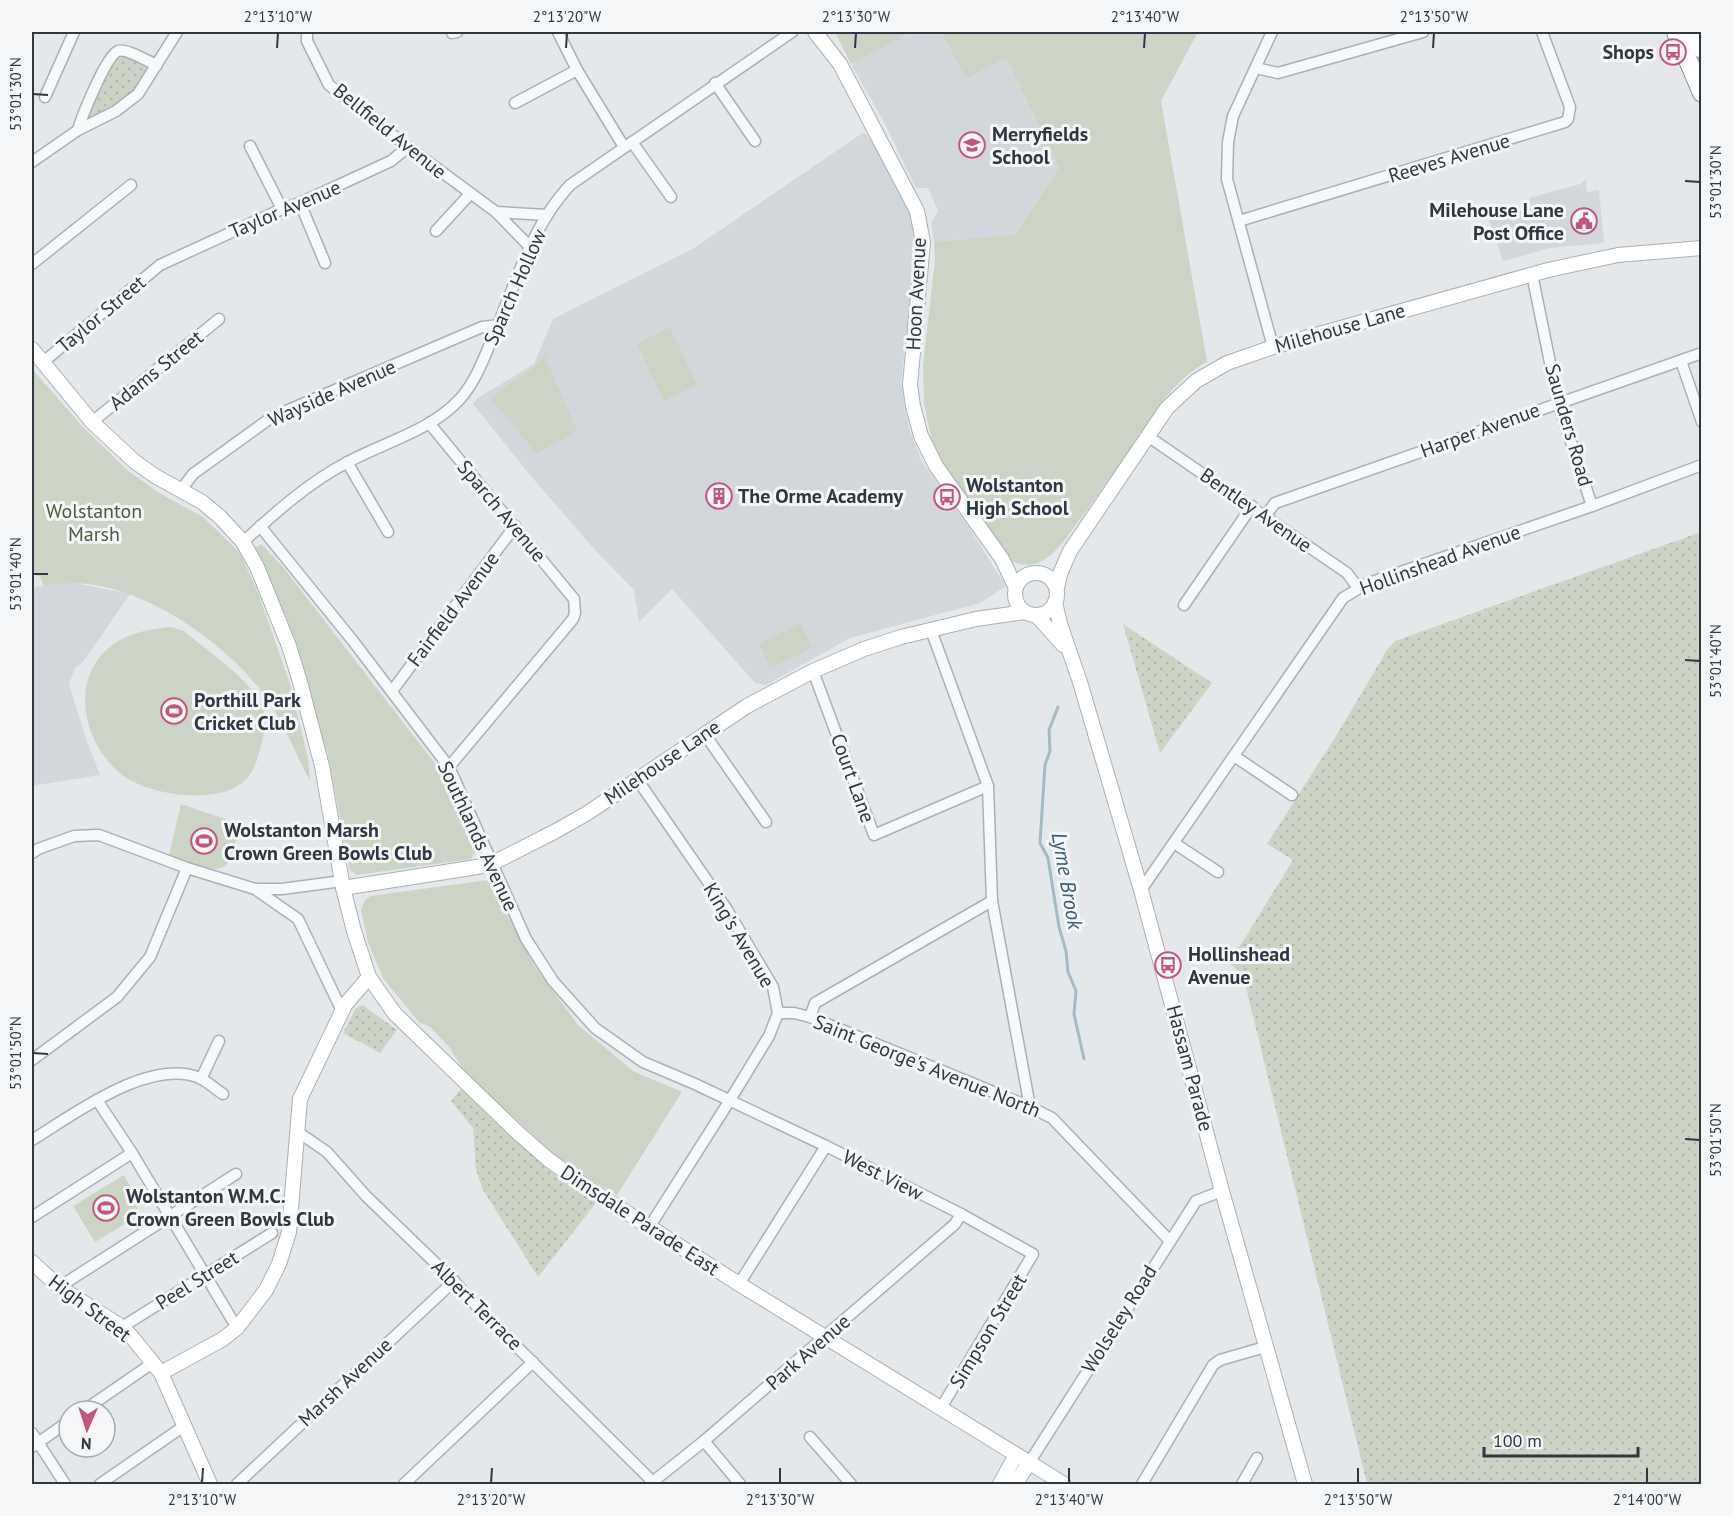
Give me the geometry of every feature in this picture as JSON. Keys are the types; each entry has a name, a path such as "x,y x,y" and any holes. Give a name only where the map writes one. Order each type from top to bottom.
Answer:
{"highway":[{"path":"1676,32 1701,93"},
{"path":"1694,32 1701,49"}],"main road":[{"name":"Hoon Avenue","path":"815,32 840,64 917,211 923,242 910,385 921,436 936,466 1002,559 1016,591"},
{"name":"Milehouse Lane","path":"1057,588 1060,574 1070,551 1167,408 1196,381 1227,363 1274,347 1532,274 1618,255 1700,247"},
{"name":"Dimsdale Parade East","path":"32,349 92,422 134,461 155,476 202,502 220,517 243,542 257,567 300,682 322,766 339,884 369,977 381,997 410,1030 517,1132 568,1174 739,1284 1064,1485"},
{"name":"Milehouse Lane","path":"1031,574 1049,568 1070,551"},
{"name":"Hoon Avenue","path":"1002,559 1031,574"},
{"path":"1031,574 1050,578 1057,588 1058,597 1048,612 1031,614 1017,603 1016,591 1031,574"},
{"name":"Milehouse Lane","path":"976,619 1006,602 1016,591"},
{"name":"Hassam Parade","path":"1055,602 1141,890 1222,1191 1305,1485"},
{"name":"Milehouse Lane","path":"339,884 477,867 493,863 570,823 747,705 813,671 864,649 931,630 976,619 1031,614"},
{"name":"Hassam Parade","path":"1031,614 1052,631 1069,654"},
{"path":"157,1367 223,1339 237,1328 266,1290 279,1264 289,1232 300,1099 342,1011 369,977"},
{"name":"High Street","path":"32,1262 59,1287 122,1328 157,1367 210,1485"},
{"path":"1000,1485 1016,1455"},
{"path":"1015,1485 1029,1463"}],"street":[{"path":"45,97 74,32"},
{"path":"32,162 78,130 116,111 138,94 177,32"},
{"name":"Bellfield Avenue","path":"307,32 308,41 329,85 496,212 530,247"},
{"path":"558,32 577,70 628,144 671,197"},
{"name":"Sparch Hollow","path":"243,542 305,489 347,462 445,413 461,398 477,373 530,247 555,201 570,186 628,144 792,32"},
{"path":"1272,32 1233,116 1228,142 1227,179 1274,347"},
{"path":"1256,68 1278,73 1423,32"},
{"name":"Reeves Avenue","path":"1239,221 1565,122 1568,119 1570,107 1542,32"},
{"path":"78,130 82,115 109,58 117,51 125,51 157,65"},
{"path":"515,103 577,70"},
{"path":"715,83 754,141"},
{"path":"250,146 282,209"},
{"name":"Taylor Avenue","path":"160,266 391,161 408,147"},
{"path":"32,264 131,185"},
{"path":"436,231 470,194"},
{"path":"300,203 326,263"},
{"path":"496,212 547,215"},
{"name":"Taylor Street","path":"42,363 160,266"},
{"name":"Saunders Road","path":"1532,274 1558,402 1592,506"},
{"name":"Adams Street","path":"92,422 219,319"},
{"name":"Wayside Avenue","path":"182,490 193,474 272,417 482,327 499,325"},
{"name":"Harper Avenue","path":"1266,515 1275,503 1701,353"},
{"path":"1681,361 1701,422"},
{"name":"Sparch Avenue","path":"429,423 574,599 575,613 573,620 449,767"},
{"name":"Bentley Avenue","path":"1149,437 1266,515 1347,573 1358,588"},
{"path":"347,462 388,532"},
{"name":"Hollinshead Avenue","path":"1141,890 1343,598 1358,588 1592,506 1701,465"},
{"path":"1184,605 1252,506"},
{"name":"Southlands Avenue","path":"260,526 392,691 449,767 526,939 553,981 595,1028 643,1062 730,1100"},
{"name":"Fairfield Avenue","path":"392,691 515,526"},
{"path":"931,630 988,786 992,901 1030,1107"},
{"name":"Court Lane","path":"813,671 874,835 988,786"},
{"path":"704,733 766,822"},
{"path":"1234,756 1292,795"},
{"name":"King's Avenue","path":"637,779 726,908 773,987 778,1013 769,1036 650,1226"},
{"path":"32,853 74,836 99,835 187,868 255,889 298,919 342,1011"},
{"path":"1174,843 1218,872"},
{"path":"32,1060 117,997 150,957 187,868"},
{"path":"255,889 339,884"},
{"path":"810,1017 815,1003 992,901"},
{"name":"Saint George's Avenue North","path":"778,1013 794,1013 810,1017 1052,1118 1169,1240"},
{"path":"201,1079 219,1041"},
{"path":"32,1140 126,1084 170,1074 201,1079 223,1094"},
{"path":"97,1100 132,1153 237,1328"},
{"name":"West View","path":"730,1100 961,1214 1033,1254"},
{"name":"Albert Terrace","path":"298,1132 327,1152 366,1196 454,1281 651,1483"},
{"path":"739,1284 826,1146"},
{"path":"32,1216 132,1153"},
{"path":"59,1287 236,1174"},
{"name":"Wolseley Road","path":"1029,1463 1169,1240 1196,1201 1222,1191"},
{"name":"Park Avenue","path":"651,1483 704,1442 954,1224 961,1214"},
{"name":"Peel Street","path":"122,1328 272,1233"},
{"name":"Simpson Street","path":"941,1408 1033,1254"},
{"name":"Marsh Avenue","path":"237,1485 299,1424 454,1281"},
{"path":"1142,1485 1213,1365 1220,1360 1265,1347"},
{"path":"404,1485 534,1362"},
{"path":"103,1399 157,1367"},
{"path":"100,1485 184,1426"},
{"path":"57,1428 34,1441 65,1485"},
{"path":"810,1437 851,1485"},
{"path":"704,1442 740,1485"},
{"path":"1242,1485 1257,1458"}],"shaded area":[{"name":"Merryfields School","path":"912,32 941,32 966,79 1006,58 1059,167 1016,234 934,242 931,223 938,211 928,188 916,188 885,124 851,64"},
{"name":"The Orme Academy","path":"864,132 885,159 921,231 914,270 901,383 909,429 922,462 966,523 1006,586 980,603 850,638 766,685 755,683 672,589 639,622 634,590 596,551 530,475 473,404 478,398 534,364 553,319 694,248"},
{"path":"1586,179 1587,192 1599,190 1604,243 1550,248 1503,261 1489,220 1531,208 1529,198 1580,184"},
{"path":"57,583 75,583 130,594 83,662 75,668 69,684 100,775 32,786 32,588"}],"green space":[{"path":"835,32 912,32 851,64"},
{"path":"941,32 1198,32 1161,101 1207,362 1183,379 1163,401 1061,544 1046,559 1026,565 1006,557 945,472 931,438 924,403 923,365 935,260 934,242 1016,234 1059,167 1006,58 966,79"},
{"path":"117,51 157,65 138,94 78,130"},
{"path":"670,327 697,385 664,401 637,344"},
{"path":"544,355 577,430 537,454 493,401 492,396 537,365"},
{"name":"Wolstanton Marsh","path":"32,369 83,427 128,471 159,493 203,517 240,553 259,595 290,684 308,758 310,781 270,703 228,655 201,633 139,598 107,587 75,583 44,586 40,577 32,573"},
{"path":"1701,532 1701,1484 1367,1484 1243,975 1220,955 1240,946 1293,860 1267,844 1338,733 1387,650 1395,641"},
{"path":"261,544 282,566 443,774 475,851 471,859 357,875 350,870 328,755 281,607 255,548"},
{"path":"801,624 812,648 770,668 759,644"},
{"path":"1123,624 1212,683 1160,753"},
{"name":"Porthill Park Cricket Club","path":"171,627 184,631 225,664 246,683 262,707 264,732 255,766 244,781 227,791 179,795 162,792 132,781 108,761 97,745 90,727 86,709 86,691 90,673 99,657 114,644 134,634"},
{"name":"Wolstanton Marsh Crown Green Bowls Club","path":"181,804 234,822 237,829 236,839 230,860 223,867 216,869 199,867 169,855"},
{"path":"488,880 535,967 578,1025 633,1071 682,1092 617,1195 567,1166 467,1075 449,1047 430,1027 419,1022 383,978 368,942 361,910 365,900 371,896"},
{"path":"363,1005 397,1030 380,1053 343,1033 356,1008"},
{"path":"461,1089 547,1169 596,1203 538,1277 483,1190 476,1170 473,1128 451,1101"},
{"name":"Wolstanton W.M.C. Crown Green Bowls Club","path":"124,1175 136,1200 136,1217 95,1242 73,1206"}],"waterway":[{"name":"Lyme Brook","path":"1058,707 1049,730 1050,751 1045,765 1040,843 1048,858 1068,972 1076,991 1074,1014 1084,1059"}],"place":[{"name":"Shops","path":"1673,52"},
{"name":"Merryfields School","path":"972,145"},
{"name":"Milehouse Lane Post Office","path":"1584,221"},
{"name":"The Orme Academy","path":"719,496"},
{"name":"Wolstanton High School","path":"947,497"},
{"name":"Porthill Park Cricket Club","path":"174,711"},
{"name":"Wolstanton Marsh Crown Green Bowls Club","path":"204,841"},
{"name":"Hollinshead Avenue","path":"1168,965"},
{"name":"Wolstanton W.M.C. Crown Green Bowls Club","path":"106,1208"}]}
